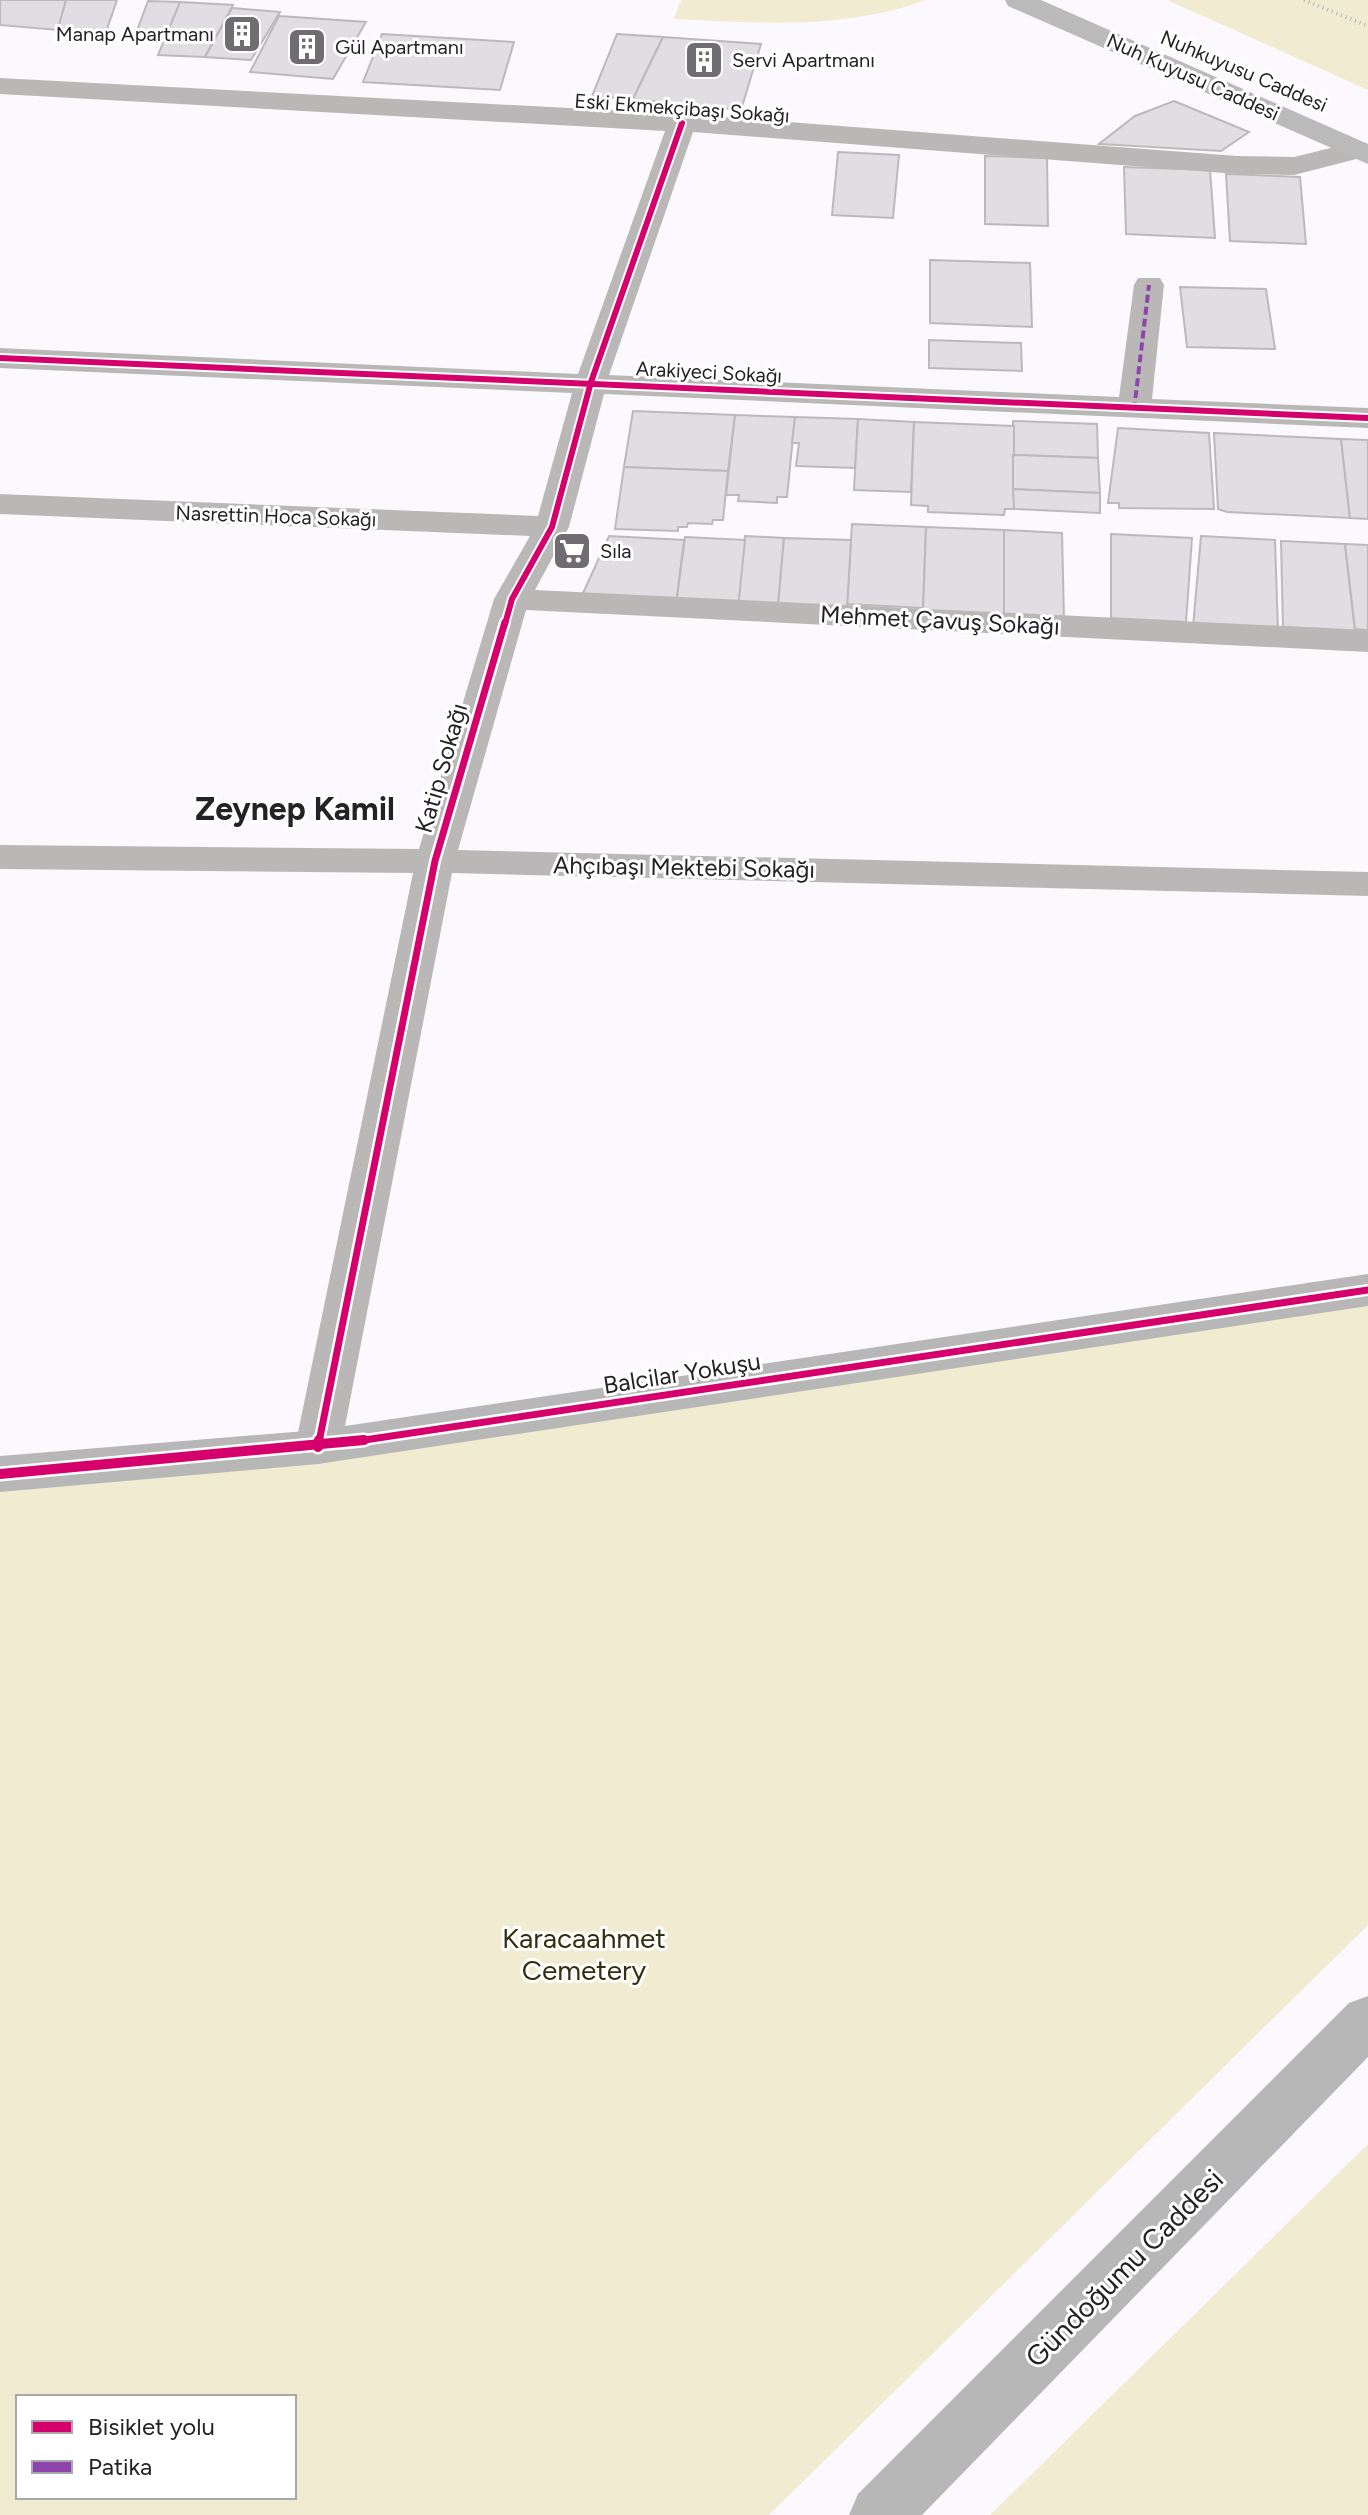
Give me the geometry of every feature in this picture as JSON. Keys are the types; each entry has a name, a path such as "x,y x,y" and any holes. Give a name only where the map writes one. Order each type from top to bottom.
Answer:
{"main road":[{"name":"Nuh Kuyusu Caddesi","path":"1018,0 1363,153"},
{"name":"Nuhkuyusu Caddesi","path":"1077,0 1251,74"}],"street":[{"name":"Eski Ekmekçibaşı Sokağı","path":"0,86 682,123 1237,165 1294,166 1363,153"},
{"name":"Katip Sokağı","path":"318,1447 435,861 512,599 552,527 591,382 682,123"},
{"path":"1134,410 1149,285"},
{"name":"Arakiyeci Sokağı","path":"0,358 1368,418"},
{"name":"Nasrettin Hoca Sokağı","path":"0,504 552,527"},
{"name":"Mehmet Çavuş Sokağı","path":"512,599 1368,641"},
{"name":"Ahçıbaşı Mektebi Sokağı","path":"0,857 435,861 1368,884"},
{"name":"Balcilar Yokuşu","path":"0,1474 318,1447 1368,1290"},
{"name":"Gündoğumu Caddesi","path":"880,2515 1368,2020"}],"path":[{"path":"1304,0 1368,26"}],"green space":[{"path":"681,0 925,0 864,16 769,23 674,19"},
{"path":"1167,0 1368,0 1368,90"},
{"name":"Karacaahmet Cemetery","path":"1368,1300 1368,1925 769,2515 0,2515 0,1481"},
{"path":"1368,2144 1368,2515 990,2515"}],"building":[{"path":"0,0 66,0 58,30 0,25"},
{"path":"66,0 117,0 106,32 58,29"},
{"path":"148,1 180,2 166,38 135,36"},
{"path":"180,2 233,5 205,57 158,55"},
{"name":"Manap Apartmanı","path":"232,8 280,12 251,60 205,57"},
{"name":"Gül Apartmanı","path":"279,16 366,22 333,79 250,72"},
{"path":"382,34 514,42 500,90 363,82"},
{"path":"617,34 663,37 633,99 592,96"},
{"name":"Servi Apartmanı","path":"663,37 761,44 741,110 633,99"},
{"path":"1174,101 1249,132 1221,151 1099,144 1135,116"},
{"path":"838,152 899,155 893,218 832,215"},
{"path":"985,156 1047,158 1048,226 985,224"},
{"path":"1124,167 1210,170 1215,238 1126,234"},
{"path":"1226,174 1300,177 1306,244 1230,241"},
{"path":"930,260 1030,263 1032,327 930,323"},
{"path":"1180,287 1266,289 1275,349 1187,347"},
{"path":"929,340 1021,343 1022,371 929,368"},
{"path":"633,411 735,415 728,471 624,467"},
{"path":"735,415 795,417 787,497 777,497 777,503 738,501 739,495 726,495"},
{"path":"795,417 858,419 855,468 796,466 799,443 792,443"},
{"path":"858,419 914,422 911,492 854,490"},
{"path":"1013,421 1097,424 1098,458 1013,455"},
{"path":"914,422 1014,426 1014,509 1005,509 1004,515 928,512 928,506 911,505"},
{"path":"1118,428 1209,433 1214,509 1119,508 1119,503 1108,503"},
{"path":"1214,433 1341,439 1350,518 1218,509"},
{"path":"1341,439 1368,440 1368,519 1350,518"},
{"path":"1013,455 1098,458 1100,493 1013,489"},
{"path":"624,467 728,471 723,520 713,520 712,524 688,523 687,527 678,527 678,531 615,529"},
{"path":"1013,489 1100,493 1100,513 1014,509"},
{"path":"852,524 926,527 923,608 847,604"},
{"path":"926,527 1004,530 1004,617 923,614"},
{"path":"1004,530 1062,533 1064,620 1004,617"},
{"path":"1111,534 1192,538 1186,622 1111,618"},
{"path":"609,536 684,540 676,605 579,602"},
{"path":"745,536 784,538 778,606 738,605"},
{"path":"1201,536 1275,540 1278,631 1193,627"},
{"path":"685,537 745,540 738,608 676,605"},
{"path":"784,538 851,540 847,608 778,606"},
{"path":"1281,541 1345,544 1355,631 1283,627"},
{"path":"1345,544 1368,545 1368,630 1355,629"}],"marked path":[{"path":"1134,410 1149,285"}],"cycle path":[{"path":"318,1447 435,861 512,599 552,527 591,382 682,123"},
{"path":"0,358 1368,418"},
{"path":"0,1474 318,1447 1368,1290"}],"place":[{"name":"Manap Apartmanı","path":"242,34"},
{"name":"Gül Apartmanı","path":"307,47"},
{"name":"Servi Apartmanı","path":"704,60"},
{"name":"Sıla","path":"572,551"}],"district":[{"name":"Zeynep Kamil","path":"295,809"}]}
